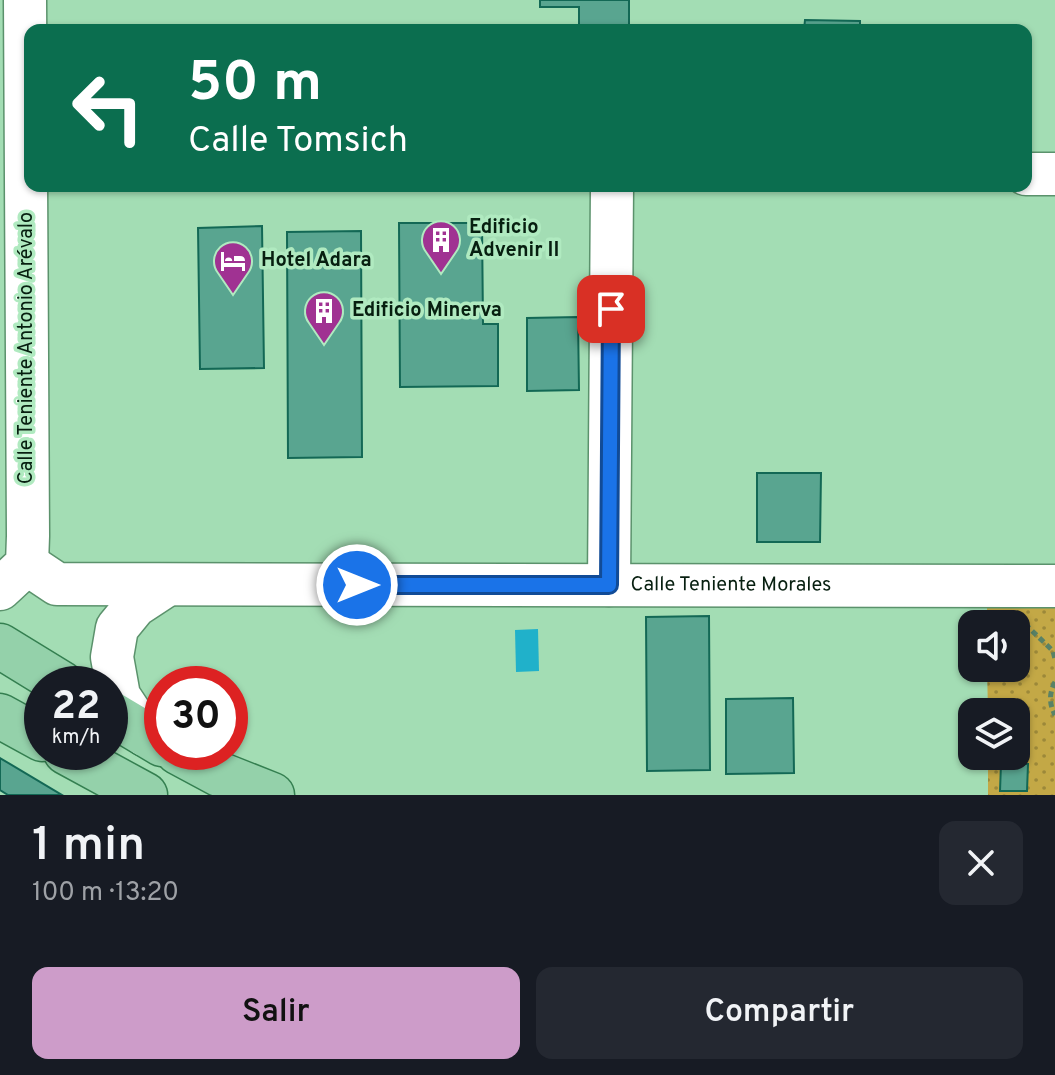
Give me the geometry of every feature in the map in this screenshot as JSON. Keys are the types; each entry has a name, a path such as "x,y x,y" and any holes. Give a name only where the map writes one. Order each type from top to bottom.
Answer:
{"main road":[{"path":"0,646 33,666"},
{"path":"0,716 24,729"},
{"path":"99,770 145,795"},
{"path":"212,770 272,795"}],"street":[{"name":"Calle Teniente Antonio Arévalo","path":"24,24 25,0"},
{"name":"Calle Teniente Antonio Arévalo","path":"14,576 28,536 19,182 24,30"},
{"path":"1032,174 1055,174"},
{"path":"609,585 612,192"},
{"name":"Calle Teniente Morales","path":"14,576 57,584 1055,586"},
{"path":"144,729 119,696 112,657 117,628 135,606 167,585"}],"path":[{"path":"1030,629 1053,651 1055,659"},
{"path":"1055,682 1050,693 1055,715"}],"shaded area":[{"path":"1055,600 1055,795 988,795 988,770 1030,770 1030,698 988,698 987,682 1030,682 1030,610 987,610 987,601"}],"water":[{"path":"538,629 539,671 516,672 515,630"}],"building":[{"path":"540,0 629,0 629,24 579,24 579,7 540,7"},
{"path":"805,20 860,21 860,24 805,24"},
{"name":"Edificio Advenir II","path":"399,223 482,223 483,324 498,324 498,386 400,387"},
{"path":"262,226 264,368 200,369 198,228"},
{"name":"Edificio Minerva","path":"361,231 362,457 288,458 287,232"},
{"path":"578,317 579,390 527,391 527,318"},
{"path":"757,473 821,473 820,542 757,542"},
{"path":"709,616 710,770 647,771 646,617"},
{"path":"793,698 794,773 726,774 726,699"},
{"path":"0,758 62,795 8,795 0,790"},
{"path":"1001,770 1028,770 1027,791 1000,791"}],"place":[{"name":"Edificio Advenir II","path":"441,274"},
{"name":"Hotel Adara","path":"233,295"},
{"name":"Edificio Minerva","path":"324,345"}],"route":[{"path":"357,585 609,585 611,309"}]}
